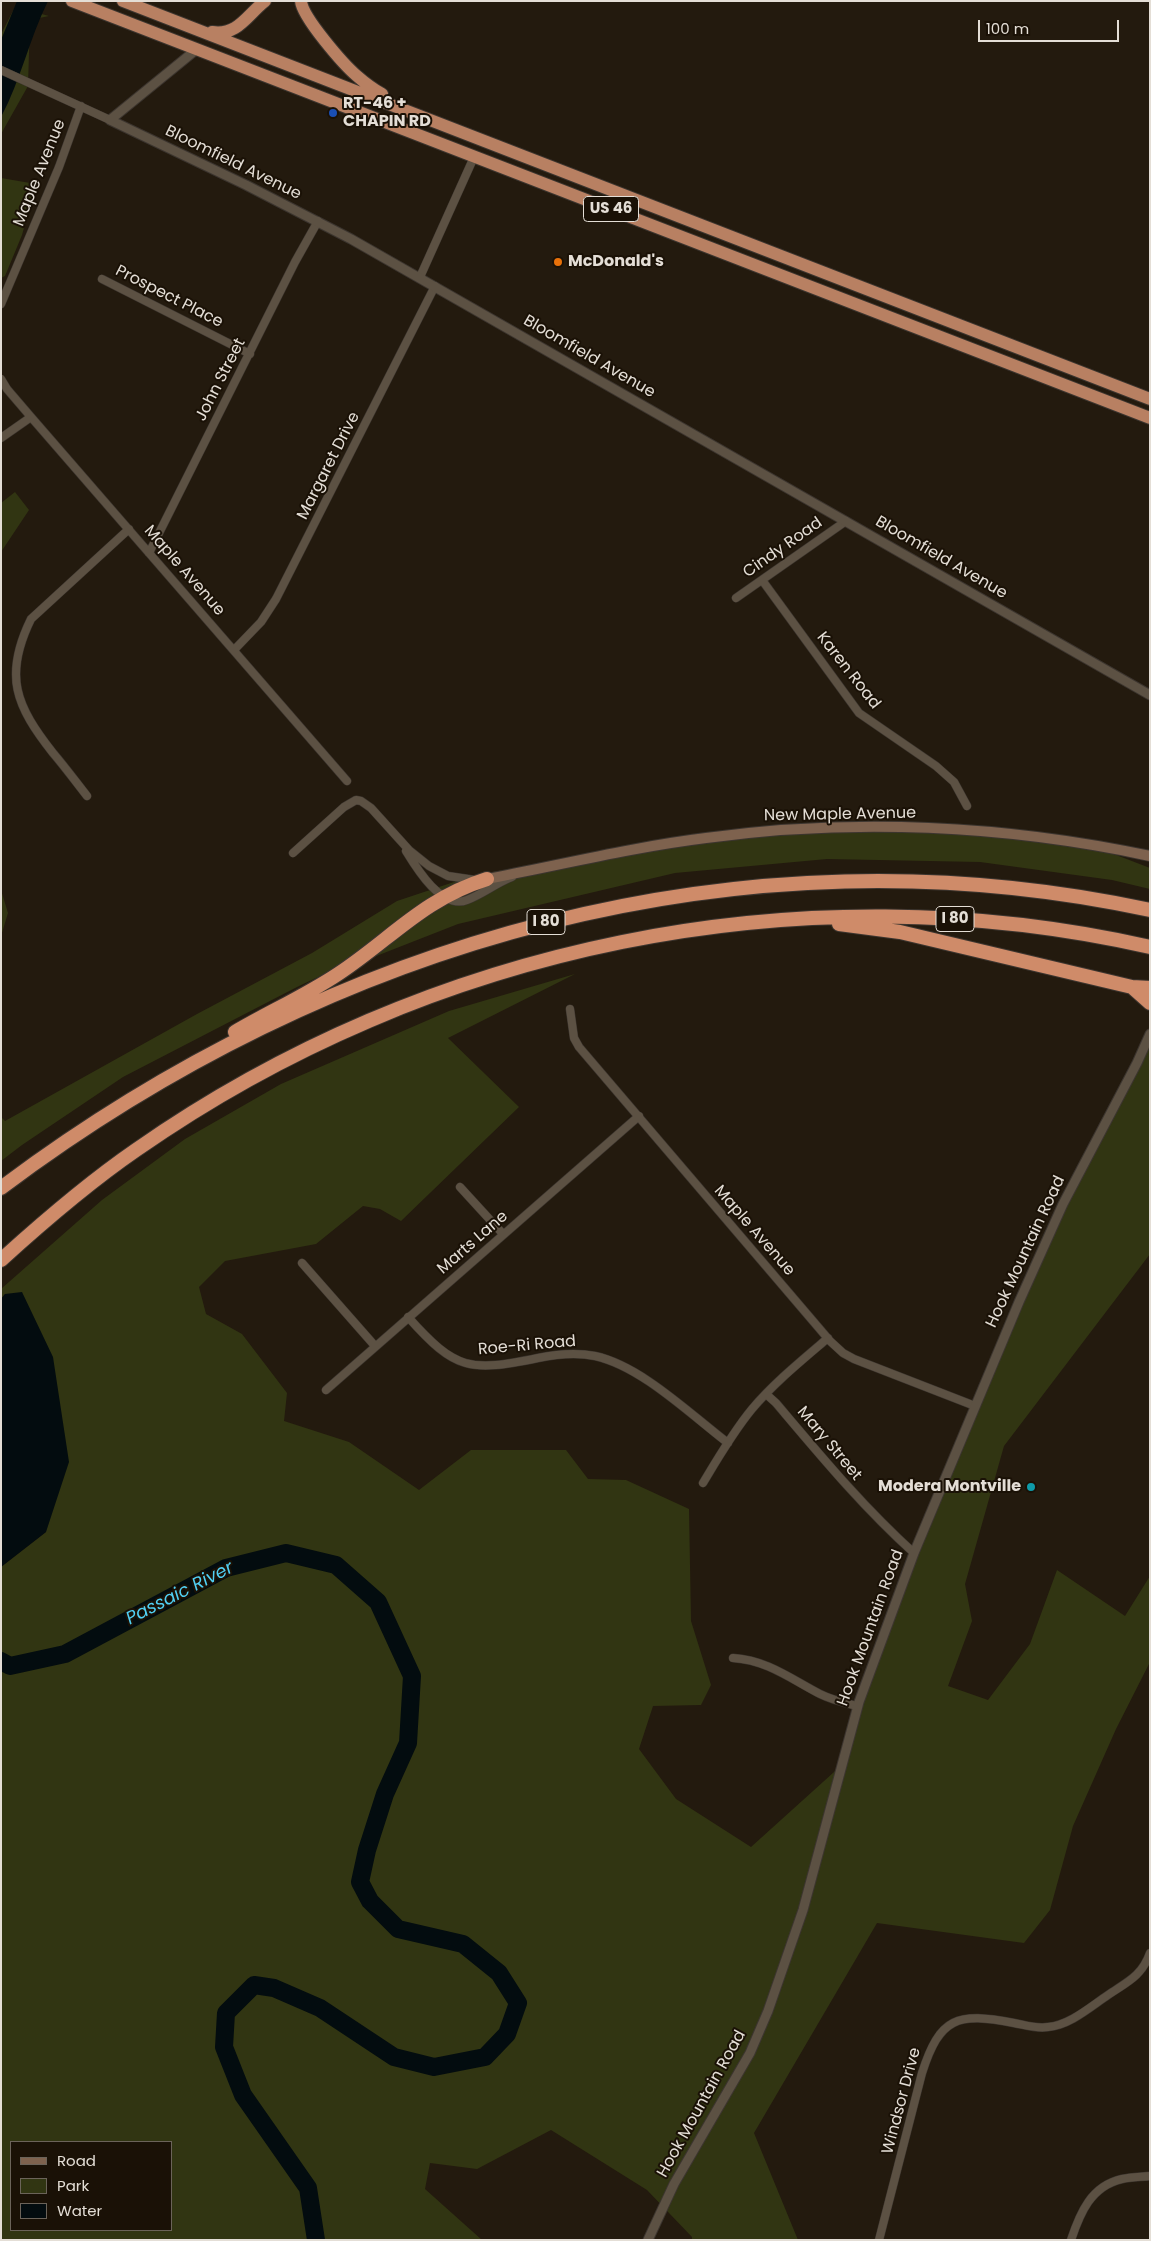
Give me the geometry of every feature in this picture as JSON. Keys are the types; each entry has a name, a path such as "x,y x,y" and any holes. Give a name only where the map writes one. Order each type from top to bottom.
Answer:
{"highway":[{"name":"US 46","path":"72,1 1150,418"},
{"name":"US 46","path":"123,1 1150,399"},
{"path":"199,30 229,32 266,1"},
{"path":"301,1 306,15 355,75 369,87 422,116"},
{"path":"142,1093 234,1033 337,975 410,918 442,897 487,879"},
{"name":"I 80","path":"1,1188 142,1093 236,1041 301,1009 402,967 532,925 647,900 790,883 899,881 971,884 1033,890 1150,910"},
{"name":"I 80","path":"1,1260 79,1193 165,1130 254,1076 350,1028 448,988 550,958 654,935 758,921 863,916 969,920 1037,927 1150,947"},
{"path":"758,921 832,924 900,932 1132,987 1150,988"},
{"path":"1132,987 1150,1003"}],"main road":[{"name":"New Maple Avenue","path":"487,879 594,856 706,838 808,829 876,828 976,831 1059,839 1150,856"}],"street":[{"path":"110,120 197,49"},
{"name":"Bloomfield Avenue","path":"1,70 81,106 318,221 420,277 1150,696"},
{"name":"Maple Avenue","path":"1,304 59,167 81,106"},
{"path":"420,277 474,157"},
{"name":"John Street","path":"149,553 295,262 318,221"},
{"name":"Prospect Place","path":"102,279 250,354"},
{"name":"Margaret Drive","path":"234,650 261,622 276,599 434,286"},
{"name":"Maple Avenue","path":"1,379 31,417 347,781"},
{"path":"1,438 31,417"},
{"name":"Cindy Road","path":"736,598 846,521"},
{"path":"87,796 30,723 20,700 17,687 16,661 24,633 32,619 128,529"},
{"name":"Karen Road","path":"762,580 859,713 936,766 954,782 967,806"},
{"path":"293,853 344,807 356,800 371,808 418,859 439,872 468,880 487,879"},
{"path":"400,840 415,865 442,897"},
{"name":"New Maple Avenue","path":"442,897 454,903 467,900 502,882 532,870"},
{"name":"Maple Avenue","path":"570,1009 574,1038 579,1047 828,1338 843,1353 975,1406"},
{"name":"Hook Mountain Road","path":"648,2240 674,2184 750,2053 768,2011 803,1910 858,1706 914,1553 1019,1302 1060,1211 1137,1063 1150,1034"},
{"name":"Marts Lane","path":"326,1390 639,1116"},
{"path":"460,1187 503,1234"},
{"path":"302,1263 375,1346"},
{"name":"Roe-Ri Road","path":"408,1318 428,1340 444,1353 467,1364 492,1366 556,1354 593,1355 612,1360 648,1382 728,1443"},
{"path":"703,1483 751,1410 828,1338"},
{"name":"Mary Street","path":"766,1394 776,1403 845,1485 880,1522 914,1553"},
{"path":"733,1658 757,1662 774,1668 821,1695 858,1706"},
{"name":"Windsor Drive","path":"879,2240 922,2072 930,2048 938,2034 951,2024 971,2018 1004,2021 1035,2028 1062,2024 1126,1983 1144,1969 1148,1965 1150,1953"},
{"path":"1071,2240 1085,2205 1098,2191 1121,2179 1150,2176"}],"green space":[{"path":"15,7 49,16 30,20 28,86 1,134 1,34"},
{"path":"1,178 36,184 22,235 5,276 1,278"},
{"path":"15,492 29,510 1,552 1,503"},
{"path":"869,826 1085,843 1150,868 1150,889 1112,880 980,862 827,859 675,873 458,924 361,962 337,968 123,1077 1,1161 1,1117 5,1121 197,1014 312,953 397,901 475,875 630,848"},
{"path":"1,890 8,913 1,936"},
{"path":"575,974 448,1038 519,1107 401,1221 380,1209 363,1206 316,1244 225,1261 199,1287 206,1314 242,1334 287,1393 284,1421 349,1442 419,1490 471,1450 566,1450 588,1479 626,1480 689,1509 691,1621 711,1685 701,1705 653,1706 639,1749 676,1799 751,1847 844,1763 884,1627 1020,1289 1150,1028 1150,1254 1004,1446 965,1584 972,1621 948,1686 988,1700 1030,1644 1057,1570 1125,1616 1150,1576 1150,1662 1116,1729 1073,1826 1050,1910 1024,1943 877,1923 754,2133 798,2240 692,2240 692,2237 647,2190 551,2130 477,2169 430,2163 425,2189 482,2240 1,2240 1,1567 46,1532 5,1294 1,1299 1,1289 102,1200 185,1139 281,1084 449,1011"}],"water":[{"path":"17,1 48,1 35,30 14,89 1,117 1,40"},
{"path":"22,1292 53,1357 69,1462 46,1532 1,1567 1,1299 5,1294"}],"waterway":[{"name":"Passaic River","path":"1,1661 10,1666 65,1654 226,1568 286,1553 336,1565 378,1602 412,1676 408,1743 385,1794 367,1850 360,1882 370,1901 398,1929 463,1944 499,1973 518,2003 507,2034 485,2057 434,2067 394,2057 320,2008 274,1988 254,1985 226,2013 224,2047 243,2095 308,2188 316,2240"}],"place":[{"name":"RT-46 + CHAPIN RD","path":"333,113"},
{"name":"McDonald's","path":"558,262"},
{"name":"Modera Montville","path":"1031,1487"}]}
